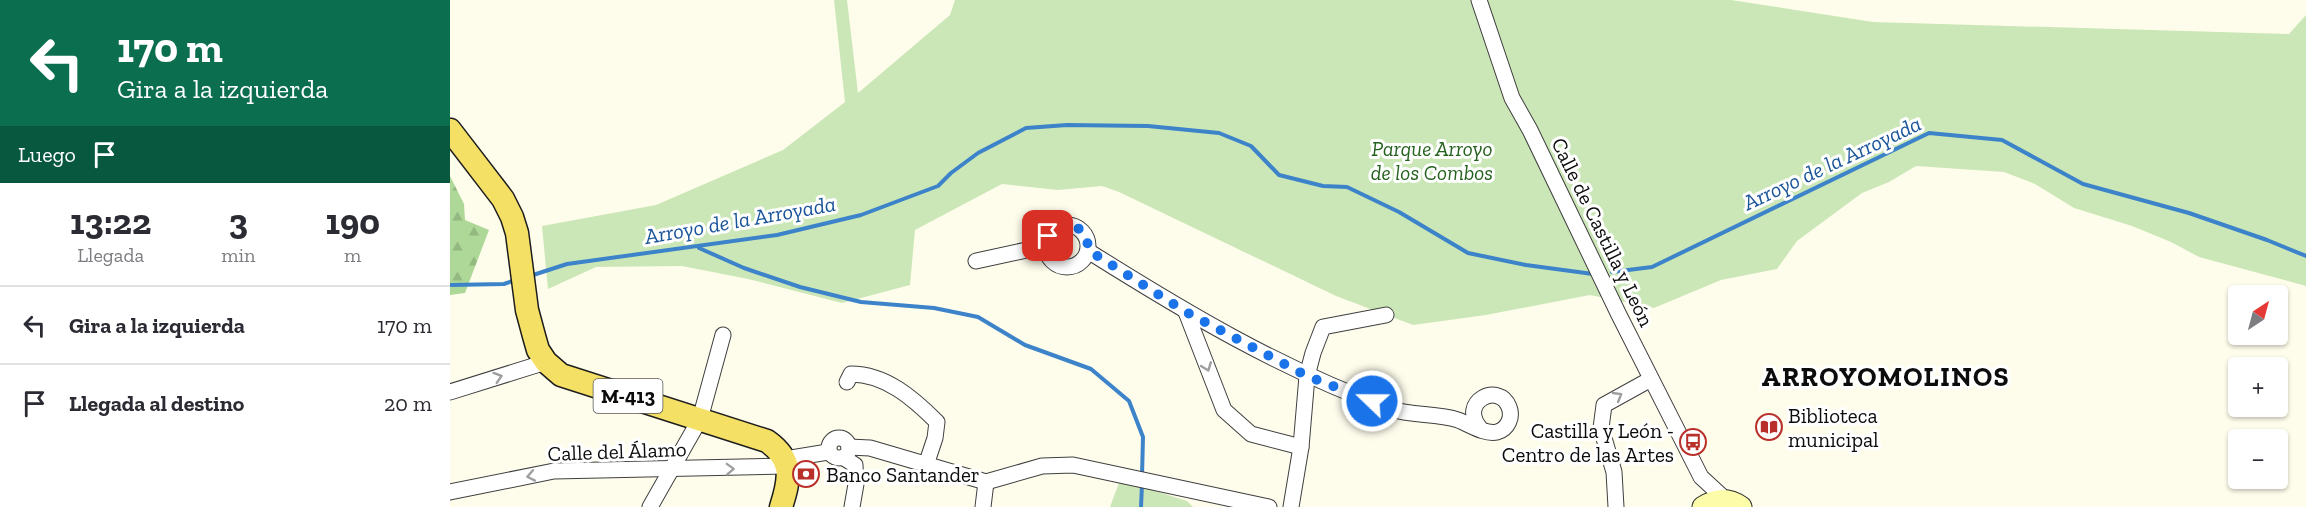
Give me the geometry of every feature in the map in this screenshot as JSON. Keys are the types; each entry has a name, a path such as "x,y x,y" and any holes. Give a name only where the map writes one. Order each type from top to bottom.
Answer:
{"main road":[{"path":"450,130 502,199 512,217 518,240 527,310 538,350 546,362"},
{"name":"M-413","path":"546,362 561,375 767,441 777,448 786,463"},
{"path":"782,507 787,486 786,463"}],"street":[{"name":"Calle de Castilla y León","path":"1479,0 1512,98 1530,130 1651,379 1701,477 1733,504"},
{"path":"1059,225 1077,227 1087,237 1088,250 1082,261 1075,265 1059,266 1048,255 1045,246 1048,236 1059,225"},
{"path":"976,261 1045,246"},
{"path":"1088,250 1186,312 1307,376 1394,410 1441,417 1456,419 1485,431 1496,432 1506,426 1511,415 1508,403 1498,396 1485,396 1441,417"},
{"path":"1186,312 1224,410 1251,434 1301,447"},
{"path":"1292,507 1301,447 1307,376 1323,327 1386,315"},
{"path":"650,507 700,419 723,335"},
{"path":"450,392 546,362"},
{"path":"847,382 851,374 859,374 897,388 917,402 937,422 936,438 926,465"},
{"path":"1616,507 1614,472 1601,428 1604,405 1651,379"},
{"path":"1479,400 1475,405 1473,417 1480,428"},
{"name":"Calle del Álamo","path":"450,492 554,471 673,469 786,463 828,452 829,444 834,438 842,438 846,452"},
{"path":"852,507 856,483 855,465 846,452 870,448 986,482 1042,466 1073,465 1126,476 1208,501 1269,507"},
{"name":"Calle de Castilla y León","path":"1701,477 1701,507"},
{"path":"983,507 986,482"},
{"path":"1701,507 1713,501 1733,504"}],"green space":[{"name":"Parque Arroyo de los Combos","path":"834,0 847,0 858,93 950,15 955,0 1731,0 1873,22 2289,34 2306,15 2306,286 2199,257 2171,242 2132,226 2074,208 2035,184 2004,172 1916,166 1889,182 1862,193 1797,241 1777,269 1721,280 1654,308 1590,295 1486,315 1413,325 1336,296 1119,192 1102,186 1058,190 1002,184 915,230 910,285 842,303 748,279 682,266 596,267 548,289 542,226 656,205 783,150 845,102"},
{"path":"450,176 464,204 465,220 489,230 465,293 450,295"},
{"path":"1120,480 1187,501 1193,507 1110,507"}],"waterway":[{"name":"Arroyo de la Arroyada","path":"530,276 567,264 777,235 861,215 938,186 978,153 1026,128 1067,125 1148,126 1219,133 1251,146 1279,175 1323,186 1347,187 1399,212 1468,253 1526,265 1593,274"},
{"name":"Arroyo de la Arroyada","path":"1612,272 1652,267 1929,133 2002,140 2083,184 2189,213 2306,256"},
{"path":"699,248 744,268 800,287 861,302 934,308 978,317 1025,345 1091,369 1129,401 1143,437 1142,476"},
{"name":"Arroyo de la Arroyada","path":"450,285 504,284 515,280"},
{"path":"1141,507 1142,484"}],"place":[{"name":"Biblioteca municipal","path":"1769,427"},
{"name":"Castilla y León - Centro de las Artes","path":"1693,442"},
{"name":"Banco Santander","path":"806,474"}],"district":[{"name":"ARROYOMOLINOS","path":"1886,377"}],"route":[{"path":"1048,236 1059,225 1077,227 1087,237 1088,250 1186,312 1307,376 1372,401"}]}
